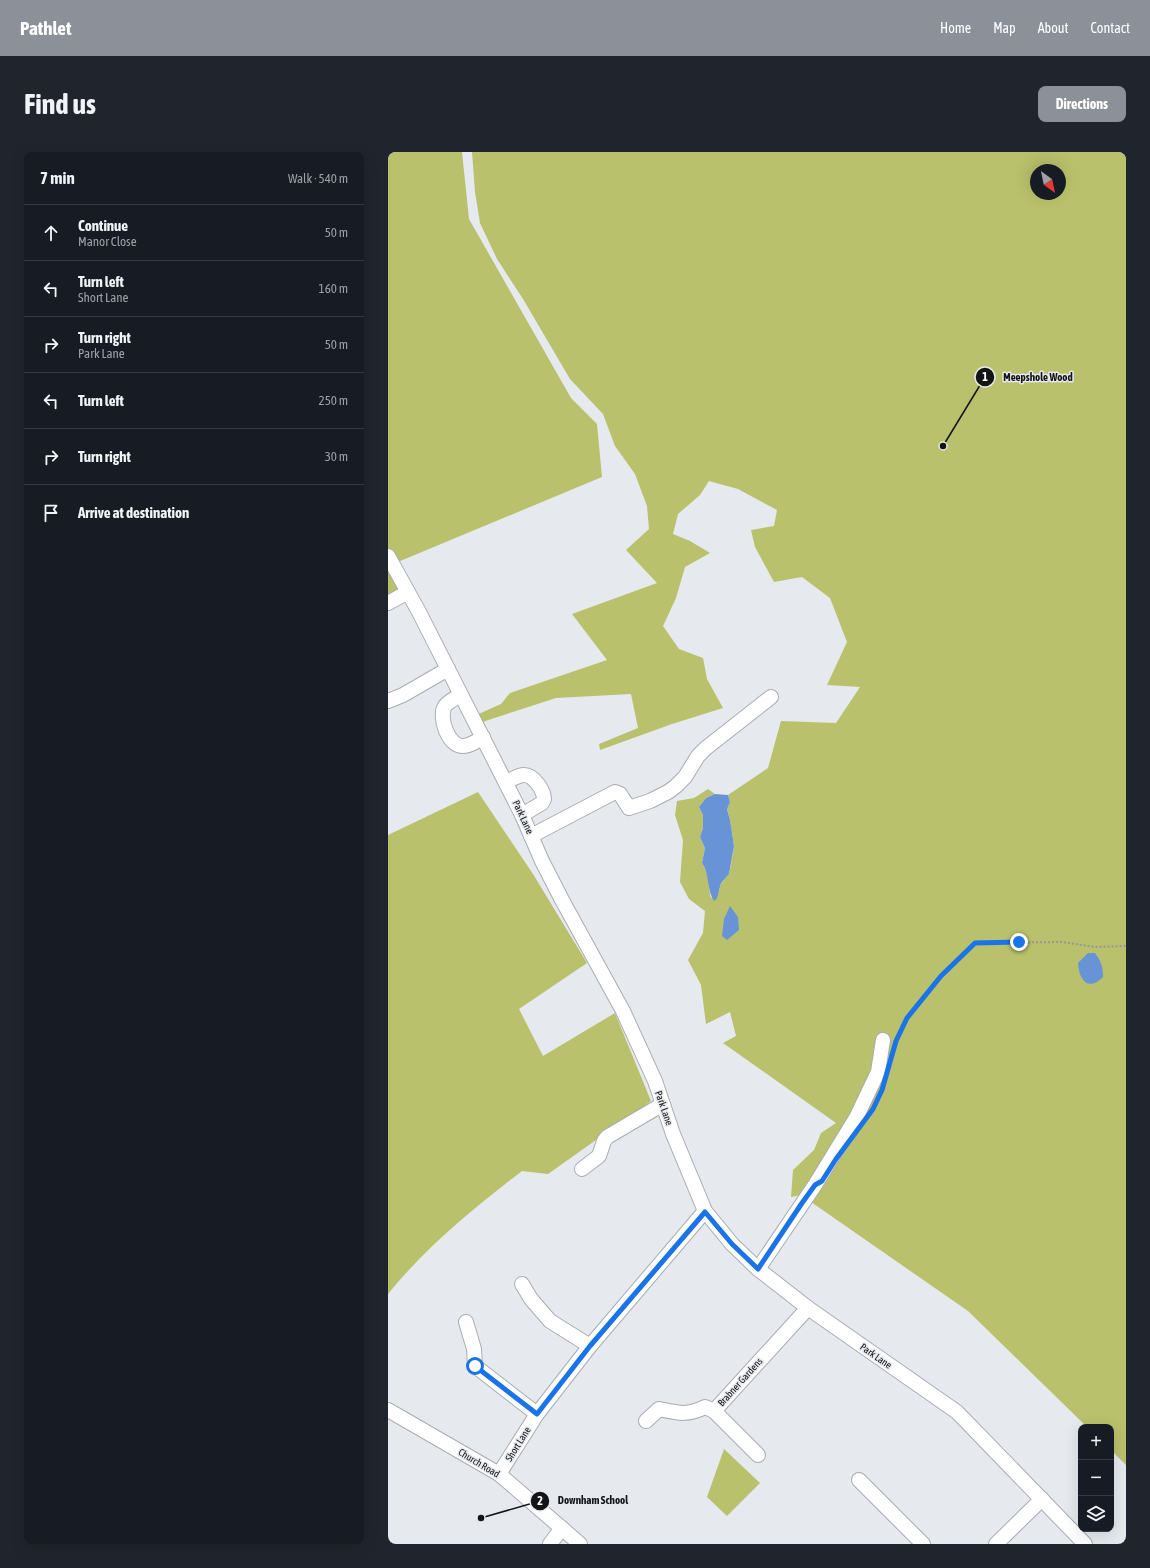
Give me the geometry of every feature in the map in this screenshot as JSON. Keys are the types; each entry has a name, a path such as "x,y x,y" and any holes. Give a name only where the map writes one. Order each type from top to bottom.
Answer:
{"street":[{"name":"Park Lane","path":"388,556 506,782 562,900 623,1011 642,1050 673,1134 705,1212 732,1244 758,1269 808,1308 957,1412 1085,1544"},
{"path":"388,603 408,592"},
{"path":"388,701 404,695 448,669"},
{"path":"460,695 448,703 443,710 444,724 448,735 456,744 463,746 476,742 483,737"},
{"path":"531,836 615,792 620,794 629,808 650,801 668,792 685,777 698,756 706,748 771,697"},
{"path":"506,782 521,776 527,776 534,780 542,792 544,799 542,803 522,815"},
{"path":"758,1269 815,1185 856,1118 878,1072 889,1044"},
{"path":"582,1169 599,1156 604,1141 607,1137 663,1104"},
{"name":"Short Lane","path":"499,1474 537,1414 590,1346 705,1212"},
{"path":"522,1284 531,1299 550,1321 590,1346"},
{"name":"Brabner Gardens","path":"758,1455 714,1411 808,1308"},
{"path":"466,1322 475,1353 475,1366 537,1414"},
{"path":"646,1421 659,1409 673,1413 689,1413 705,1407 714,1411"},
{"name":"Church Road","path":"388,1410 499,1474 580,1544"},
{"path":"859,1480 923,1544"},
{"path":"996,1544 1042,1499"},
{"path":"550,1544 562,1528"}],"path":[{"path":"889,1044 907,1018 941,976 975,943 1063,942 1094,947 1126,946"}],"green space":[{"path":"388,152 462,152 469,219 571,398 597,424 602,477 393,564 408,592 388,596"},
{"path":"472,152 1126,152 1126,1465 1114,1453 1114,1424 1084,1424 968,1311 801,1195 791,1197 793,1170 814,1150 821,1133 836,1123 723,1043 736,1036 730,1012 706,1024 701,985 688,960 703,933 705,911 689,899 680,882 683,840 675,815 677,801 694,798 708,789 715,794 706,798 699,807 703,815 703,828 700,837 705,848 702,863 707,875 711,898 719,891 721,883 729,874 731,865 734,846 727,808 730,802 728,795 768,768 781,721 836,723 860,687 827,685 847,642 830,598 802,577 774,582 755,547 751,530 774,526 777,510 738,489 709,481 700,495 678,514 673,534 690,541 710,553 685,567 676,598 663,626 679,649 703,658 707,679 723,708 672,724 600,750 599,744 638,728 631,694 556,698 476,724 472,717 501,704 510,693 607,660 572,614 657,583 626,550 649,529 647,506 635,474 615,446 603,414 570,379 523,299 497,259 480,223 475,192"},
{"path":"478,792 533,874 587,963 519,1009 543,1056 615,1013 651,1101 548,1174 522,1171 486,1199 434,1244 388,1294 388,835"},
{"path":"724,1449 760,1483 727,1516 707,1497"}],"water":[{"path":"715,794 728,795 730,802 727,809 734,846 729,874 721,883 717,898 714,901 702,863 705,848 700,837 703,828 703,815 699,807 706,798"},
{"path":"730,906 738,917 739,930 727,940 722,936 724,919"},
{"path":"1088,953 1095,953 1103,970 1103,977 1093,984 1089,984 1082,979 1078,963"}],"place":[{"name":"Meepshole Wood","path":"943,446"},
{"name":"Downham School","path":"481,1518"}],"route":[{"path":"475,1366 537,1414 590,1346 705,1212 732,1244 758,1269 802,1203 815,1185 822,1181 836,1159 873,1109 882,1090 896,1041 907,1018 941,976 975,943 1019,942"}]}
